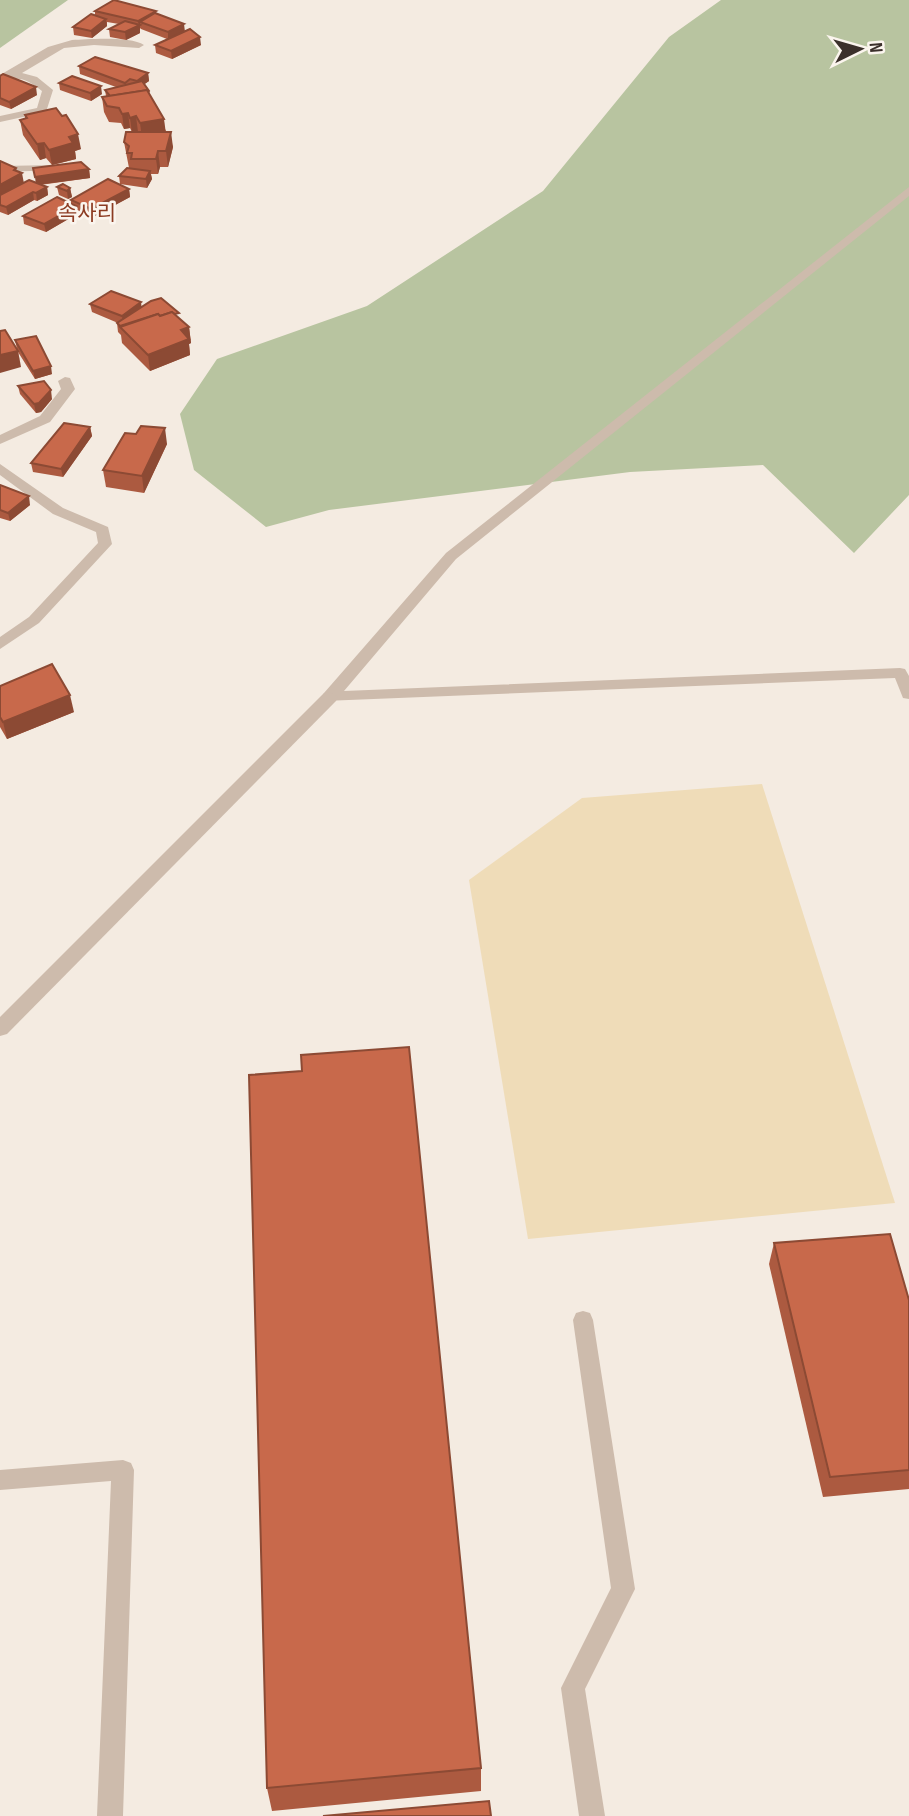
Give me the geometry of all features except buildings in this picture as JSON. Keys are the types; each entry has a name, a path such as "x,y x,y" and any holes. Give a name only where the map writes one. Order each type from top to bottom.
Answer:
{"street":[{"path":"0,79 15,74 53,48 73,43 139,46"},
{"path":"0,119 42,110 48,90 33,79 15,74"},
{"path":"0,167 69,167"},
{"path":"0,1029 330,697 451,556 909,190"},
{"path":"0,440 45,419 68,389 65,381"},
{"path":"0,468 58,511 103,530 105,544 34,620 0,644"},
{"path":"330,697 904,673 909,694"},
{"path":"583,1320 623,1590 573,1688 592,1816"},
{"path":"0,1480 123,1470 110,1816"}],"green space":[{"path":"0,0 68,0 0,48"},
{"path":"721,0 909,0 909,495 854,553 763,465 630,472 329,510 266,527 194,470 180,414 217,359 367,306 543,191 669,37"}],"sand":[{"path":"762,784 895,1203 528,1239 469,880 582,798"}],"district":[{"name":"속사리","path":"87,213"}]}
